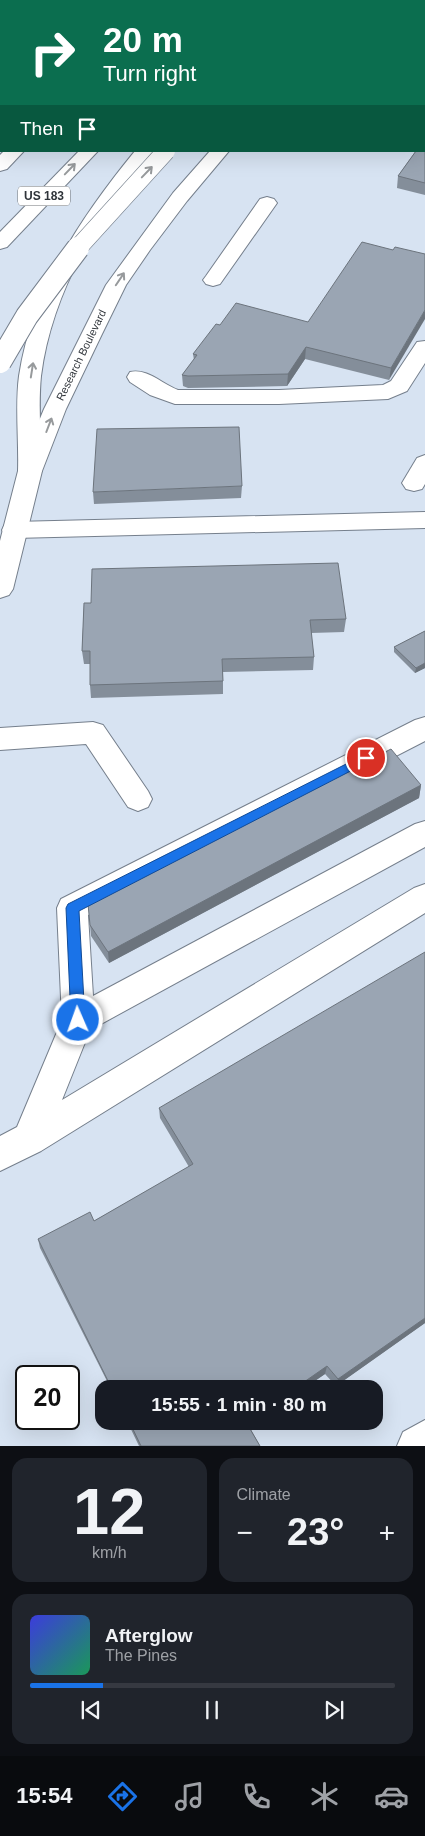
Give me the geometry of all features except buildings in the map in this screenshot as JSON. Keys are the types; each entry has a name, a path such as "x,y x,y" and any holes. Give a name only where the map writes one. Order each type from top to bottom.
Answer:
{"main road":[{"path":"0,165 14,152"},
{"name":"US 183","path":"0,242 88,152"},
{"path":"30,471 30,373 41,326 58,282 78,241 100,207 144,152"},
{"path":"0,362 27,316 77,248 165,152"},
{"name":"Research Boulevard","path":"0,589 30,471 55,410 116,286 180,197 219,152"},
{"path":"213,280 267,203"},
{"path":"138,377 158,390 175,397 279,397 388,392 399,386 425,347"},
{"path":"14,530 425,520"},
{"path":"14,1146 78,1020 72,908 425,728"},
{"path":"0,739 93,733 138,799"},
{"path":"78,1020 425,833"},
{"path":"14,1146 425,897"},
{"path":"417,1446 425,1440"}],"route":[{"path":"78,1020 72,908 366,758"}]}
